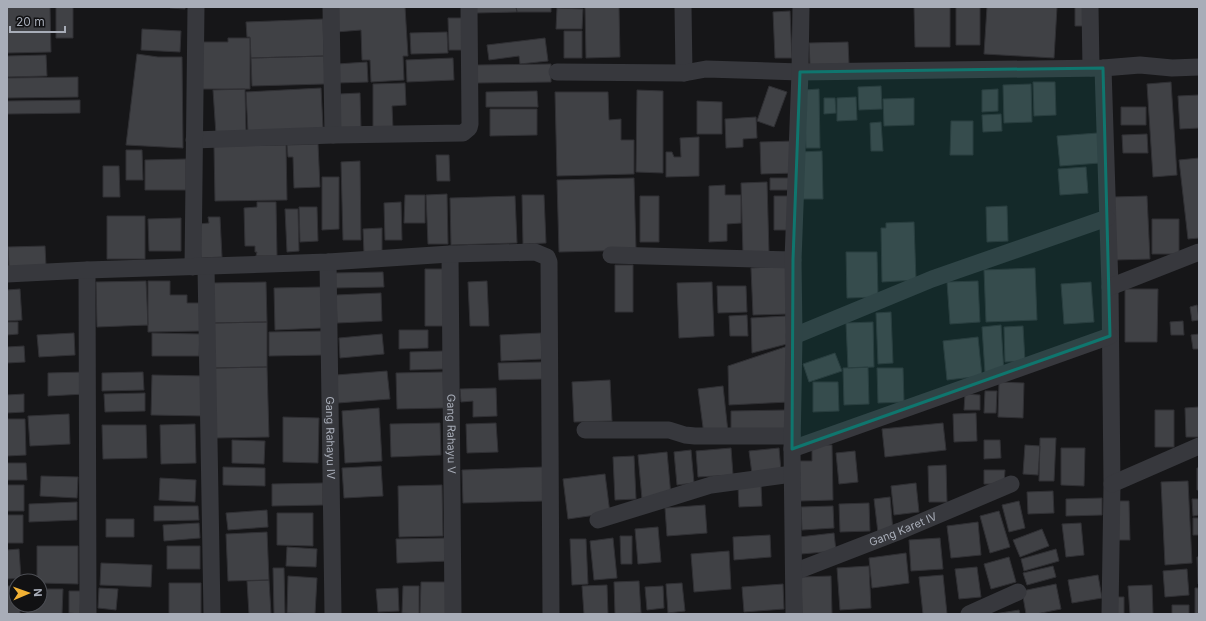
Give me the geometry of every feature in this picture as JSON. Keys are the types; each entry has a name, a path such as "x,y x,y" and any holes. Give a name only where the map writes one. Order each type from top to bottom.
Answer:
{"street":[{"path":"196,7 194,140 212,614"},
{"path":"331,7 333,135"},
{"path":"194,140 333,135 463,133 470,124 469,7"},
{"path":"683,7 684,73"},
{"path":"794,614 792,474 794,336 793,260 801,7"},
{"path":"1090,7 1097,68 1110,287 1112,484 1110,614"},
{"path":"556,72 684,73 706,69 800,72 1097,68 1140,65 1172,68 1199,67"},
{"path":"794,336 932,279 1107,218"},
{"path":"7,274 328,262 450,254 536,252 547,257 550,262 551,614"},
{"path":"1110,287 1199,252"},
{"name":"Gang Rahayu V","path":"450,254 453,614"},
{"path":"611,255 793,260"},
{"name":"Gang Rahayu IV","path":"328,262 333,614"},
{"path":"87,270 88,614"},
{"path":"585,430 669,430 685,436 792,443 1110,336"},
{"path":"1112,484 1199,446"},
{"path":"598,520 704,487 792,474"},
{"name":"Gang Karet IV","path":"794,572 900,531 1011,484"},
{"path":"969,614 1018,592"}],"highlighted area":[{"path":"1103,68 1110,336 792,449 793,260 800,72"}],"building":[{"path":"7,7 50,7 51,52 7,53"},
{"path":"56,7 73,7 73,38 56,38"},
{"path":"185,7 185,9 170,8"},
{"path":"335,7 405,7 408,56 403,56 404,80 371,82 370,60 362,60 361,30 336,32"},
{"path":"476,7 516,7 517,12 476,13"},
{"path":"516,7 551,7 551,12 517,12"},
{"path":"585,7 619,7 620,57 586,58"},
{"path":"914,7 950,7 950,47 915,47"},
{"path":"956,7 980,7 980,45 956,45"},
{"path":"987,7 1057,7 1054,58 984,54"},
{"path":"1075,7 1090,7 1090,26 1075,26"},
{"path":"557,8 583,9 582,29 556,29"},
{"path":"790,11 792,58 775,58 773,12"},
{"path":"448,18 464,18 464,50 449,50"},
{"path":"323,19 324,56 251,58 250,37 247,37 246,22"},
{"path":"142,29 181,31 180,52 141,50"},
{"path":"564,31 582,31 582,58 564,58"},
{"path":"447,32 448,53 411,54 410,33"},
{"path":"228,38 250,38 250,89 200,89 199,42 228,42"},
{"path":"545,38 548,61 520,64 519,56 489,60 487,45"},
{"path":"848,42 849,64 810,65 809,43"},
{"path":"137,54 158,57 182,57 183,148 126,145"},
{"path":"46,55 47,76 7,77 7,56"},
{"path":"324,56 325,84 252,86 251,58"},
{"path":"453,58 454,80 407,82 406,60"},
{"path":"367,62 368,82 337,83 337,64"},
{"path":"551,64 551,82 477,83 477,65"},
{"path":"78,77 78,97 7,98 7,78"},
{"path":"1033,82 1055,82 1056,115 1034,116"},
{"path":"1171,82 1177,175 1153,177 1147,84"},
{"path":"405,83 406,105 392,106 393,129 373,130 373,84"},
{"path":"1031,84 1032,122 1004,123 1003,85"},
{"path":"769,86 787,92 774,127 757,121"},
{"path":"881,86 882,109 859,110 858,87"},
{"path":"321,88 323,128 248,132 246,92"},
{"path":"245,89 246,133 216,135 213,90"},
{"path":"819,89 820,148 806,148 804,90"},
{"path":"998,89 998,111 982,112 982,90"},
{"path":"637,90 663,91 663,173 636,172"},
{"path":"537,91 538,107 486,107 486,92"},
{"path":"555,92 608,92 609,120 621,119 621,140 634,140 634,174 557,176"},
{"path":"360,93 361,129 340,130 339,94"},
{"path":"1199,95 1199,128 1180,129 1178,96"},
{"path":"856,97 857,120 837,121 837,98"},
{"path":"824,98 835,98 836,113 824,114"},
{"path":"914,98 914,125 884,126 883,99"},
{"path":"80,100 80,113 7,114 7,101"},
{"path":"697,101 722,102 722,134 697,134"},
{"path":"1121,107 1146,107 1146,125 1121,125"},
{"path":"490,109 537,109 537,135 490,136"},
{"path":"1001,114 1002,131 983,132 982,115"},
{"path":"756,117 757,138 743,139 743,147 726,148 725,119"},
{"path":"951,121 973,121 973,155 950,155"},
{"path":"881,122 883,151 871,151 870,123"},
{"path":"1098,133 1100,163 1060,166 1057,136"},
{"path":"1147,134 1148,153 1123,153 1122,135"},
{"path":"699,137 699,176 666,177 666,152 672,152 674,157 681,157 680,138"},
{"path":"794,141 795,173 761,174 760,142"},
{"path":"318,144 320,187 294,188 293,157 288,157 287,145"},
{"path":"286,145 287,200 215,201 214,146"},
{"path":"126,150 142,150 143,180 126,180"},
{"path":"822,151 823,199 801,199 800,152"},
{"path":"436,155 449,155 450,181 437,181"},
{"path":"1199,158 1199,238 1188,239 1179,160"},
{"path":"186,159 186,190 145,190 145,160"},
{"path":"360,161 361,240 343,240 341,162"},
{"path":"103,166 119,166 120,197 103,197"},
{"path":"1086,167 1088,193 1060,195 1058,169"},
{"path":"322,177 339,177 339,229 322,230"},
{"path":"634,178 636,250 559,252 557,180"},
{"path":"770,178 791,178 791,190 770,190"},
{"path":"767,182 769,253 743,254 741,183"},
{"path":"725,185 725,195 741,195 741,223 727,224 727,241 709,242 709,186"},
{"path":"447,194 448,244 428,244 426,195"},
{"path":"405,195 425,195 425,223 404,223"},
{"path":"522,195 544,195 546,243 523,244"},
{"path":"515,196 517,243 451,245 450,198"},
{"path":"640,196 659,196 659,242 640,242"},
{"path":"774,196 792,196 791,230 774,230"},
{"path":"1147,196 1150,259 1115,260 1113,197"},
{"path":"257,202 276,202 277,256 256,256 257,252 255,252 255,246 245,246 244,208 257,207"},
{"path":"401,202 402,240 385,240 384,203"},
{"path":"1007,206 1008,241 987,242 986,207"},
{"path":"299,207 317,207 318,241 300,242"},
{"path":"285,209 298,209 299,251 287,252"},
{"path":"107,216 145,216 145,259 107,259"},
{"path":"208,217 220,217 222,257 201,258 199,224 209,223"},
{"path":"181,218 181,251 149,251 148,219"},
{"path":"1152,219 1179,219 1179,254 1152,254"},
{"path":"914,222 916,280 882,282 881,228 886,228 886,223"},
{"path":"382,228 382,254 364,254 363,229"},
{"path":"45,246 46,266 9,267 8,247"},
{"path":"846,252 877,252 878,297 847,298"},
{"path":"615,265 633,265 633,312 615,312"},
{"path":"787,266 789,314 753,315 751,268"},
{"path":"1035,268 1037,320 986,322 984,270"},
{"path":"425,269 446,269 447,326 425,326"},
{"path":"383,272 384,287 334,288 334,273"},
{"path":"146,281 148,325 97,327 96,282"},
{"path":"148,281 170,281 170,295 187,295 187,303 200,303 200,331 148,332"},
{"path":"487,281 489,326 470,326 468,282"},
{"path":"978,281 980,322 950,324 947,282"},
{"path":"266,282 267,322 212,323 211,283"},
{"path":"712,282 714,336 679,338 677,283"},
{"path":"1091,282 1094,322 1064,324 1061,284"},
{"path":"717,286 746,286 747,312 718,313"},
{"path":"321,287 322,328 275,330 274,288"},
{"path":"20,289 22,320 7,321 7,290"},
{"path":"1125,289 1158,289 1157,342 1125,342"},
{"path":"381,293 382,321 337,323 336,295"},
{"path":"1197,305 1199,320 1192,321 1190,307"},
{"path":"891,312 893,363 878,364 876,313"},
{"path":"747,315 748,336 730,336 729,316"},
{"path":"786,316 787,344 752,353 751,318"},
{"path":"1183,321 1184,335 1171,335 1170,322"},
{"path":"7,322 18,322 18,334 7,335"},
{"path":"267,322 267,367 213,368 212,323"},
{"path":"873,322 874,367 848,368 846,323"},
{"path":"1001,325 1004,373 985,373 982,327"},
{"path":"1023,326 1025,361 1005,362 1004,327"},
{"path":"399,330 428,330 428,348 399,349"},
{"path":"324,331 324,355 269,356 269,332"},
{"path":"74,333 75,355 39,357 37,335"},
{"path":"152,333 200,334 199,356 152,356"},
{"path":"541,333 542,359 501,361 500,335"},
{"path":"382,334 384,354 340,358 339,338"},
{"path":"1199,334 1199,349 1193,349 1191,335"},
{"path":"978,337 982,376 947,380 943,341"},
{"path":"24,346 25,362 7,363 7,347"},
{"path":"788,346 789,402 729,405 728,366"},
{"path":"443,351 443,369 410,370 410,352"},
{"path":"835,353 842,371 809,382 803,364"},
{"path":"542,362 543,379 499,380 498,363"},
{"path":"267,367 269,437 216,438 213,368"},
{"path":"868,367 869,404 844,405 843,368"},
{"path":"877,368 903,368 904,402 878,403"},
{"path":"387,371 390,399 338,403 336,375"},
{"path":"84,372 85,394 48,396 48,373"},
{"path":"143,372 144,390 102,391 102,373"},
{"path":"443,372 444,408 397,409 396,373"},
{"path":"152,375 205,376 205,416 151,415"},
{"path":"610,380 612,421 574,422 572,382"},
{"path":"813,382 838,382 839,411 813,412"},
{"path":"999,382 1024,383 1023,418 998,417"},
{"path":"723,386 728,432 704,435 698,389"},
{"path":"496,388 497,416 473,417 473,401 461,402 460,389"},
{"path":"985,391 997,391 996,413 984,413"},
{"path":"145,393 145,411 105,412 104,394"},
{"path":"24,394 24,412 7,413 7,395"},
{"path":"965,394 980,395 980,410 964,410"},
{"path":"1199,407 1199,437 1186,437 1185,408"},
{"path":"379,408 382,461 345,463 342,411"},
{"path":"786,410 787,432 731,433 731,411"},
{"path":"1155,410 1174,410 1174,447 1155,447"},
{"path":"976,413 977,441 954,442 953,414"},
{"path":"69,414 70,444 30,446 28,416"},
{"path":"283,417 319,418 318,463 283,462"},
{"path":"7,419 25,419 26,455 7,456"},
{"path":"440,423 441,455 391,457 390,424"},
{"path":"496,423 498,452 467,453 466,424"},
{"path":"943,423 946,450 885,457 882,429"},
{"path":"195,424 196,463 161,464 160,425"},
{"path":"102,425 146,425 147,458 103,459"},
{"path":"1040,438 1056,438 1054,481 1039,481"},
{"path":"232,440 265,441 264,464 232,463"},
{"path":"984,440 1000,440 1001,458 984,459"},
{"path":"812,445 832,445 833,500 800,501 799,461 812,461"},
{"path":"1025,445 1040,446 1038,475 1023,474"},
{"path":"731,448 733,475 698,477 696,451"},
{"path":"779,448 781,471 752,474 749,451"},
{"path":"1061,448 1085,448 1084,486 1061,485"},
{"path":"691,450 694,483 677,485 674,452"},
{"path":"855,451 858,482 839,484 836,453"},
{"path":"667,452 671,496 642,499 638,455"},
{"path":"634,456 636,499 615,500 613,457"},
{"path":"7,463 26,463 27,480 7,480"},
{"path":"946,465 947,502 929,502 928,466"},
{"path":"381,466 383,496 344,498 342,468"},
{"path":"223,467 265,468 265,486 223,485"},
{"path":"543,467 544,501 463,503 462,470"},
{"path":"1197,468 1199,468 1199,490 1197,490"},
{"path":"984,470 1005,470 1004,484 984,484"},
{"path":"605,474 610,513 568,519 563,479"},
{"path":"41,476 78,477 77,498 40,496"},
{"path":"160,478 196,480 195,502 159,500"},
{"path":"1188,481 1192,563 1165,565 1161,482"},
{"path":"323,483 323,505 272,506 272,484"},
{"path":"916,483 919,512 894,515 891,486"},
{"path":"7,485 24,485 24,511 7,511"},
{"path":"442,485 443,536 399,537 398,486"},
{"path":"761,485 762,506 739,507 738,486"},
{"path":"1053,491 1054,513 1028,514 1027,492"},
{"path":"890,497 893,531 878,533 874,499"},
{"path":"1102,498 1102,515 1066,516 1066,499"},
{"path":"1192,499 1199,499 1199,515 1193,516"},
{"path":"1019,501 1025,528 1009,532 1002,505"},
{"path":"1116,501 1129,501 1130,540 1116,540"},
{"path":"77,502 77,520 29,522 29,504"},
{"path":"869,503 870,531 840,532 839,504"},
{"path":"705,505 707,533 667,536 665,508"},
{"path":"154,506 198,506 199,520 154,521"},
{"path":"833,506 834,528 802,530 801,507"},
{"path":"267,510 268,527 228,530 226,513"},
{"path":"999,511 1010,547 990,553 980,516"},
{"path":"277,513 313,513 313,546 277,545"},
{"path":"7,515 23,515 23,543 7,543"},
{"path":"1193,518 1199,518 1199,535 1193,535"},
{"path":"106,519 134,519 134,537 106,537"},
{"path":"978,522 981,555 951,558 947,526"},
{"path":"199,523 200,538 164,541 163,525"},
{"path":"1081,523 1084,555 1066,557 1062,524"},
{"path":"658,527 661,562 638,564 635,529"},
{"path":"1042,529 1049,546 1020,557 1013,540"},
{"path":"267,532 269,580 228,581 226,534"},
{"path":"834,533 836,551 801,554 799,537"},
{"path":"770,535 771,557 734,560 733,537"},
{"path":"620,536 632,536 632,564 621,564"},
{"path":"448,538 449,561 397,563 396,539"},
{"path":"613,538 617,578 594,580 590,541"},
{"path":"940,538 943,569 911,571 909,540"},
{"path":"570,539 586,539 588,584 572,585"},
{"path":"37,546 78,546 78,584 48,583 48,573 37,573"},
{"path":"167,546 200,546 200,569 167,569"},
{"path":"287,547 317,549 316,567 286,566"},
{"path":"19,549 21,573 8,573 7,579 7,550"},
{"path":"1056,549 1059,561 1024,571 1021,559"},
{"path":"729,551 731,589 694,592 691,554"},
{"path":"906,553 909,583 872,588 869,558"},
{"path":"1009,557 1016,582 991,589 984,564"},
{"path":"1197,557 1199,557 1199,584 1198,584"},
{"path":"101,563 152,565 151,587 100,585"},
{"path":"869,566 871,608 840,610 837,568"},
{"path":"1053,566 1056,577 1027,585 1023,573"},
{"path":"977,567 981,597 959,599 955,569"},
{"path":"273,568 284,568 285,614 274,614"},
{"path":"1187,569 1189,595 1165,597 1163,571"},
{"path":"943,575 947,614 923,614 919,577"},
{"path":"1098,575 1102,598 1072,603 1068,580"},
{"path":"288,576 317,578 315,614 287,613"},
{"path":"831,576 832,614 802,614 801,577"},
{"path":"269,580 271,614 249,614 247,581"},
{"path":"639,581 641,613 615,614 614,582"},
{"path":"421,582 446,582 446,614 420,614"},
{"path":"169,583 201,583 201,614 169,614"},
{"path":"682,583 685,611 668,613 666,584"},
{"path":"783,584 784,609 744,612 742,587"},
{"path":"1056,584 1061,609 1036,614 1026,614 1022,591"},
{"path":"607,585 608,614 584,614 582,586"},
{"path":"1152,585 1153,614 1130,614 1128,586"},
{"path":"8,586 8,613 20,614 7,614"},
{"path":"403,586 419,586 419,614 402,613"},
{"path":"663,586 664,608 647,610 645,587"},
{"path":"99,588 118,589 116,610 98,608"},
{"path":"398,588 399,611 378,612 376,589"},
{"path":"1195,588 1199,588 1199,614 1195,614"},
{"path":"48,589 63,589 62,614 26,614 48,613"},
{"path":"69,591 81,591 80,614 69,613"},
{"path":"1112,597 1124,597 1124,614 1112,614"},
{"path":"1172,605 1189,605 1189,614 1172,614"},
{"path":"1019,610 1020,614 994,614"}]}
